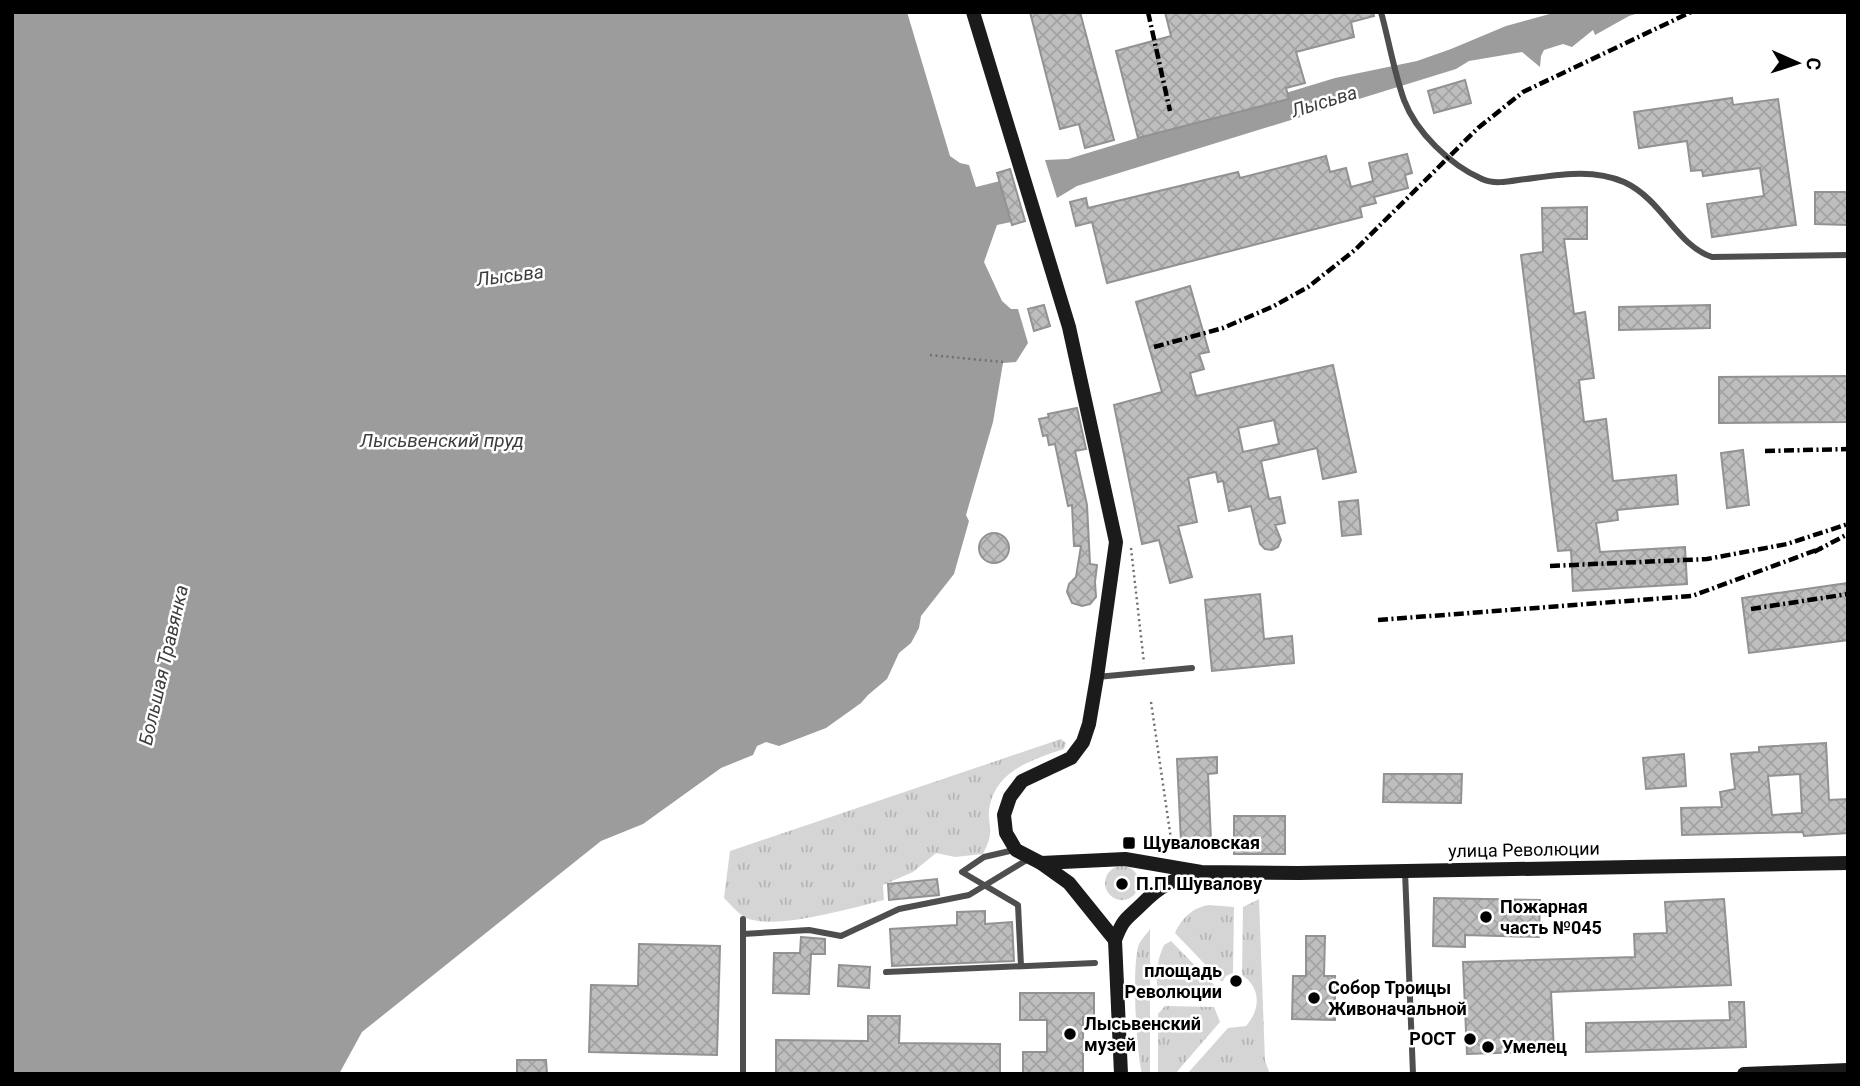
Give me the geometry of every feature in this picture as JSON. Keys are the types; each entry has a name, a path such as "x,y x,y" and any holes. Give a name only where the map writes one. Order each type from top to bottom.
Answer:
{"main road":[{"path":"973,12 1069,327 1116,542 1097,677 1083,742 1071,758 1022,781 1010,797 1004,815 1006,833 1016,850 1069,883 1115,940"},
{"path":"1035,861 1125,859 1201,872"},
{"name":"улица Революции","path":"1201,872 1848,863"},
{"path":"1121,1074 1115,940 1123,920 1152,893 1173,881 1201,872"},
{"path":"1744,1074 1848,1070"}],"lane":[{"path":"1381,12 1405,101 1416,123 1450,158 1483,180 1501,183 1588,173 1623,182 1653,202 1687,243 1712,257 1848,255"},
{"path":"1097,677 1192,668"},
{"path":"1016,850 984,857 962,872 1018,905 1021,966"},
{"path":"743,934 809,930 841,936 900,909 969,895 1035,861"},
{"path":"1405,871 1413,1074"},
{"path":"743,919 743,1074"},
{"path":"886,972 1096,963"}],"path":[{"path":"930,355 1003,362"},
{"path":"1151,702 1172,846"}],"green space":[{"path":"1061,739 1066,743 1064,749 1016,769 998,786 992,797 989,811 990,836 983,854 955,857 936,853 913,872 883,885 884,900 797,919 749,919 724,898 730,851"},
{"path":"1122,866 1134,871 1139,883 1134,895 1122,900 1110,895 1105,883 1110,871"},
{"path":"1259,899 1265,1061 1270,1074 1187,1074 1228,1028 1246,1026 1254,1013 1256,992 1242,975 1243,907"},
{"path":"1209,905 1234,907 1233,973 1226,976 1222,982 1175,933 1188,914"},
{"path":"1150,929 1150,1074 1142,1074 1135,974 1138,947"},
{"path":"1171,941 1218,989 1214,1000 1163,999 1158,987 1158,965 1164,945"},
{"path":"1165,1006 1214,1007 1220,1022 1175,1074 1158,1074 1158,1014"}],"water":[{"name":"Лысьвенский пруд","path":"12,12 907,12 950,156 969,165 976,187 1000,181 1011,222 997,225 984,262 1002,301 1011,309 1018,309 1028,343 1016,362 1003,363 993,422 966,515 969,521 954,574 921,616 919,628 911,643 899,653 887,679 861,703 826,728 779,746 766,742 757,746 753,755 721,768 643,824 601,841 362,1032 339,1074 12,1074"},
{"name":"Лысьва","path":"1557,12 1642,12 1629,16 1595,35 1593,30 1572,47 1563,44 1544,50 1540,67 1522,52 1469,61 1456,69 1077,186 1057,198 1045,160 1068,159 1335,78 1417,61 1506,26"}],"building":[{"path":"1030,12 1080,12 1114,140 1085,148 1079,124 1060,129"},
{"path":"1165,12 1373,12 1374,16 1351,22 1354,37 1296,52 1305,83 1286,88 1289,99 1138,138 1116,51 1171,36"},
{"path":"1465,80 1471,103 1434,113 1428,91"},
{"path":"1732,98 1733,105 1778,99 1796,225 1712,237 1707,204 1764,196 1760,168 1703,176 1702,170 1691,171 1687,141 1639,148 1634,112"},
{"path":"1407,154 1412,173 1405,175 1408,188 1374,197 1376,203 1360,207 1362,217 1107,283 1092,222 1076,226 1070,202 1086,198 1088,208 1238,172 1240,178 1326,156 1330,172 1346,168 1351,187 1373,181 1369,163"},
{"path":"1010,169 1025,221 1012,225 997,173"},
{"path":"1815,192 1848,192 1848,225 1815,224"},
{"path":"1587,207 1587,239 1564,239 1574,314 1585,312 1594,378 1579,380 1584,422 1606,419 1613,481 1676,475 1678,504 1617,510 1618,520 1596,523 1600,552 1685,547 1687,584 1573,591 1571,550 1558,551 1521,255 1543,252 1542,208"},
{"path":"1190,286 1209,352 1199,354 1204,369 1190,373 1196,396 1333,365 1356,472 1323,479 1317,448 1261,461 1269,499 1280,497 1285,523 1275,525 1281,540 1278,547 1265,549 1260,544 1251,506 1229,511 1223,481 1218,482 1216,472 1188,478 1197,522 1178,526 1192,577 1170,583 1159,540 1142,544 1114,405 1162,392 1136,302","holes":["1274,420 1279,444 1243,452 1238,428"]},
{"path":"1044,305 1050,326 1034,331 1028,309"},
{"path":"1710,305 1710,328 1619,330 1619,307"},
{"path":"1848,376 1848,422 1719,423 1719,377"},
{"path":"1077,408 1086,449 1075,451 1087,505 1090,564 1097,565 1096,597 1090,604 1082,606 1072,603 1067,592 1069,584 1076,577 1081,546 1074,546 1072,505 1068,506 1055,444 1049,445 1047,435 1043,436 1039,419 1049,417 1048,414"},
{"path":"1743,450 1749,505 1727,508 1721,453"},
{"path":"1358,500 1361,534 1342,536 1339,502"},
{"path":"994,533 1005,537 1009,548 1005,559 994,563 983,559 979,548 983,537"},
{"path":"1848,583 1848,640 1749,653 1742,598"},
{"path":"1260,594 1264,639 1292,636 1294,663 1212,671 1205,600"},
{"path":"1826,743 1829,800 1848,799 1848,833 1804,836 1803,832 1682,835 1681,808 1722,807 1720,792 1735,789 1731,754 1759,752 1759,747","holes":["1800,774 1802,813 1772,815 1768,776"]},
{"path":"1684,754 1686,786 1646,789 1643,758"},
{"path":"1217,757 1217,773 1208,774 1211,840 1181,842 1177,759"},
{"path":"1384,774 1462,774 1461,803 1383,802"},
{"path":"1234,816 1285,816 1285,854 1234,854"},
{"path":"937,879 939,895 889,900 888,884"},
{"name":"Пожарная часть №045","path":"1434,898 1540,900 1539,937 1465,935 1465,947 1433,946"},
{"path":"1724,899 1731,985 1551,992 1554,1051 1467,1054 1463,962 1635,957 1634,934 1667,933 1665,902"},
{"path":"985,911 985,924 1012,922 1014,961 892,966 890,929 957,925 957,912"},
{"name":"Собор Троицы Живоначальной","path":"1306,936 1325,936 1324,976 1335,976 1335,1020 1292,1019 1293,976 1306,976"},
{"path":"801,937 825,939 825,954 811,954 809,994 773,993 774,953 800,953"},
{"path":"639,944 720,946 717,1055 589,1052 591,985 638,986"},
{"path":"839,965 870,967 869,988 838,986"},
{"path":"1020,993 1094,993 1094,1017 1083,1017 1083,1074 1023,1074 1023,1052 1047,1052 1047,1020 1020,1020"},
{"path":"1729,1002 1744,1002 1746,1047 1586,1052 1586,1023 1730,1020"},
{"path":"868,1016 900,1016 899,1043 1000,1044 1000,1074 776,1074 776,1040 868,1041"},
{"path":"517,1060 546,1060 547,1074 517,1074"}],"railway":[{"path":"1148,12 1170,111"},
{"path":"1154,347 1223,328 1274,306 1308,287 1355,250 1478,128 1523,92 1691,12"},
{"path":"1765,451 1848,449"},
{"path":"1550,566 1707,559 1787,544 1848,524"},
{"path":"1814,552 1848,534"},
{"path":"1378,620 1692,596 1822,548"},
{"path":"1751,609 1848,594"}],"place":[{"name":"Щуваловская","path":"1129,843"},
{"name":"П.П. Шувалову","path":"1122,884"},
{"name":"Пожарная часть №045","path":"1486,917"},
{"name":"площадь Революции","path":"1236,981"},
{"name":"Собор Троицы Живоначальной","path":"1314,998"},
{"name":"Лысьвенский музей","path":"1070,1034"},
{"name":"РОСТ","path":"1470,1039"},
{"name":"Умелец","path":"1488,1047"}],"water label":[{"name":"Большая Травянка","path":"163,665"}]}
